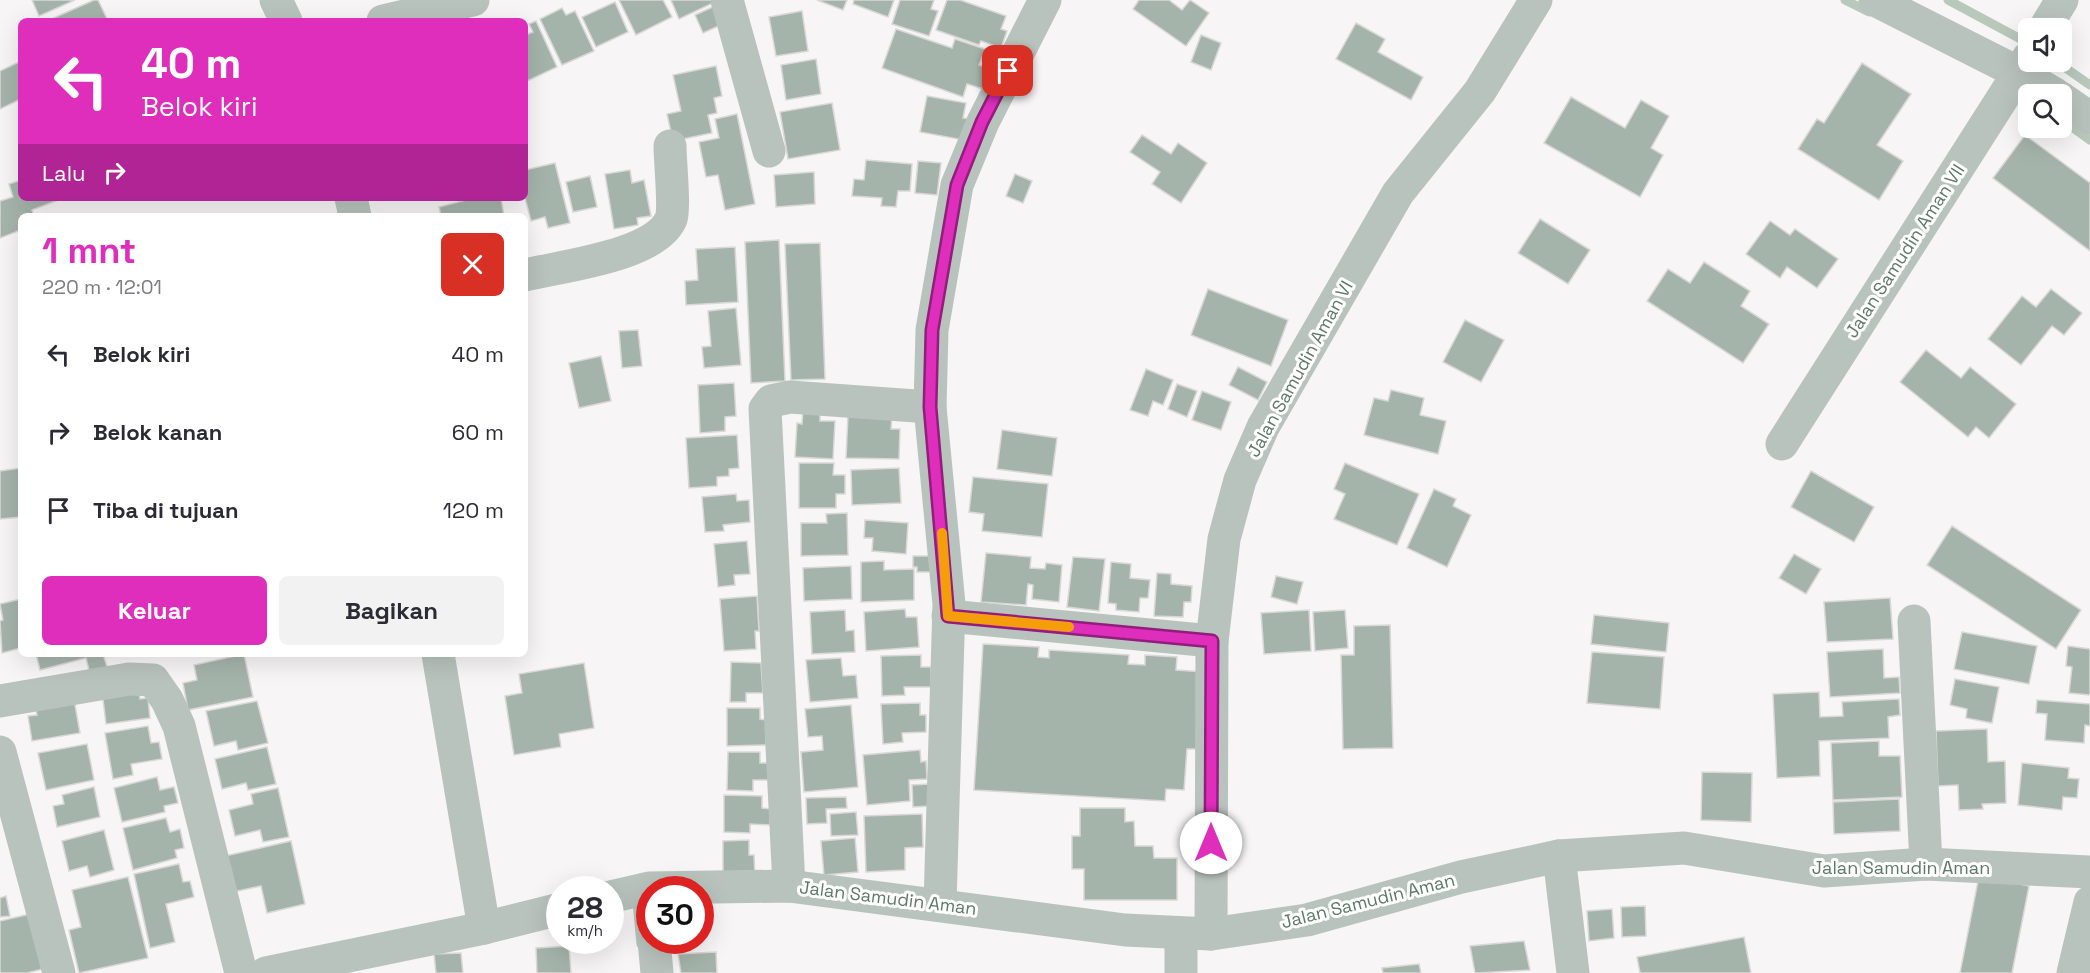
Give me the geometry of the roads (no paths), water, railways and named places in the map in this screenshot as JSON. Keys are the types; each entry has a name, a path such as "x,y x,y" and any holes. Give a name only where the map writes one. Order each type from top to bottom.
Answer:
{"street":[{"path":"276,0 285,18"},
{"path":"396,18 473,0"},
{"path":"727,0 769,151"},
{"path":"940,904 948,616 930,407 932,330 957,185 982,122 1045,0"},
{"name":"Jalan Samudin Aman VI","path":"1181,973 1196,934 1212,641 1224,539 1240,480 1263,427 1398,193 1480,91 1536,0"},
{"path":"1875,0 2018,62"},
{"path":"2051,18 2062,0"},
{"name":"Jalan Samudin Aman VII","path":"1782,444 2020,72"},
{"path":"2031,72 2044,84"},
{"path":"2072,106 2090,118"},
{"path":"528,274 641,246 662,234 672,217 670,146"},
{"path":"789,886 765,409 771,401 790,397 930,407"},
{"path":"948,616 1212,641"},
{"path":"1914,621 1926,864"},
{"path":"439,657 484,928"},
{"path":"0,701 129,680 153,680 167,700 179,726 241,973"},
{"path":"0,752 59,973"},
{"name":"Jalan Samudin Aman","path":"714,889 789,886 1125,930 1196,934 1307,920 1461,877 1559,856 1684,848 1824,871 1926,864 2090,872"},
{"path":"1559,856 1573,973"},
{"path":"2073,973 2090,903"},
{"path":"266,973 316,967 546,912"},
{"path":"655,954 657,973"}],"waterway":[{"path":"1845,0 1869,12"},
{"path":"1948,0 2018,38"},
{"path":"2071,72 2090,85"},
{"path":"2072,127 2090,140"}]}
